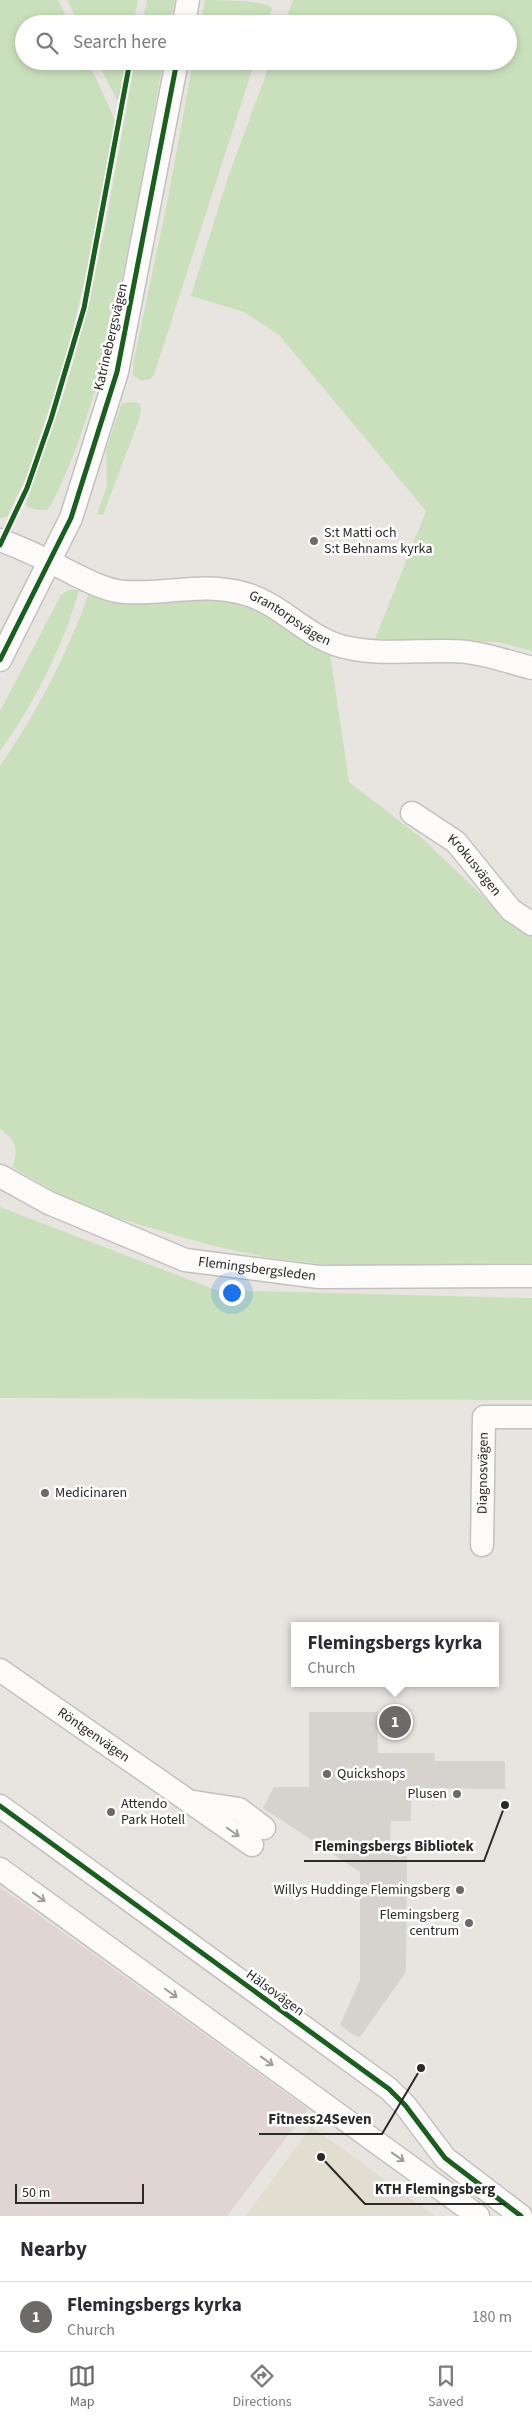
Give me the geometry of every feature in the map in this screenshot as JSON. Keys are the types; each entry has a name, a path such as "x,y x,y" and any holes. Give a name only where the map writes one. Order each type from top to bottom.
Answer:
{"street":[{"path":"186,15 188,0"},
{"name":"Katrinebergsvägen","path":"0,660 71,518 117,372 175,70"},
{"name":"Grantorpsvägen","path":"0,540 100,585 124,592 152,592 214,587 248,594 271,605 320,638 348,648 392,652 462,652 479,654 532,668"},
{"name":"Krokusvägen","path":"412,813 456,842 511,910 532,924"},
{"name":"Flemingsbergsleden","path":"0,1176 49,1203 185,1260 319,1277 532,1276"},
{"name":"Diagnosvägen","path":"482,1544 484,1417 532,1417"},
{"name":"Röntgenvägen","path":"4,1681 186,1800 258,1837"},
{"name":"Hälsovägen","path":"0,1806 390,2089 405,2105 444,2158 521,2216"},
{"path":"0,1869 478,2216"}],"shaded area":[{"path":"309,1712 377,1712 378,1753 434,1753 435,1761 505,1761 505,1789 411,1788 411,1821 391,1821 390,1855 407,1856 406,1972 360,2037 355,2036 340,2025 360,1980 360,1872 263,1808 274,1787 309,1787"},
{"path":"0,1887 308,2109 227,2216 0,2216"},
{"path":"311,2126 398,2189 435,2216 246,2216"}],"green space":[{"path":"0,0 58,0 66,15 15,15 15,70 92,70 115,120 87,270 66,359 27,475 7,517 0,518"},
{"path":"67,0 138,0 135,15 74,15"},
{"path":"147,0 175,0 172,15 144,15"},
{"path":"205,0 260,3 272,8 270,15 202,15"},
{"path":"293,0 532,0 532,651 497,642 375,639 426,511 279,335 244,312 191,296 228,177 268,70 517,70 517,15 287,15"},
{"path":"102,70 125,70 120,95 117,100"},
{"path":"133,70 161,70 119,293 100,372 71,462 51,505 47,510 38,510 27,507 26,503 72,366 91,291"},
{"path":"191,70 252,70 154,375 150,379 141,381 133,375 133,364 168,198"},
{"path":"123,403 139,403 141,408 140,417 103,515 97,514 107,486 106,450 121,406"},
{"path":"68,590 79,590 73,611 56,653 25,714 0,751 0,711 61,595"},
{"path":"89,593 218,598 267,614 330,653 349,782 423,839 515,927 532,933 532,1263 338,1266 264,1257 206,1244 107,1215 61,1195 12,1167 16,1155 15,1145 0,1129 0,766 39,704 71,639"},
{"path":"0,1207 216,1290 532,1298 532,1400 0,1398"}],"cycle path":[{"path":"0,545 27,488 51,419 84,308 128,70"},
{"path":"0,660 71,518 117,372 175,70"},
{"path":"0,1806 389,2089 405,2105 445,2158 521,2216"}],"place":[{"name":"S:t Matti och S:t Behnams kyrka","path":"314,541"},
{"name":"Medicinaren","path":"45,1493"},
{"name":"Flemingsbergs kyrka","path":"395,1722"},
{"name":"Quickshops","path":"327,1774"},
{"name":"Plusen","path":"457,1794"},
{"name":"Flemingsbergs Bibliotek","path":"505,1805"},
{"name":"Attendo Park Hotell","path":"111,1812"},
{"name":"Willys Huddinge Flemingsberg","path":"460,1890"},
{"name":"Flemingsberg centrum","path":"469,1923"},
{"name":"Fitness24Seven","path":"421,2068"},
{"name":"KTH Flemingsberg","path":"321,2157"}]}
